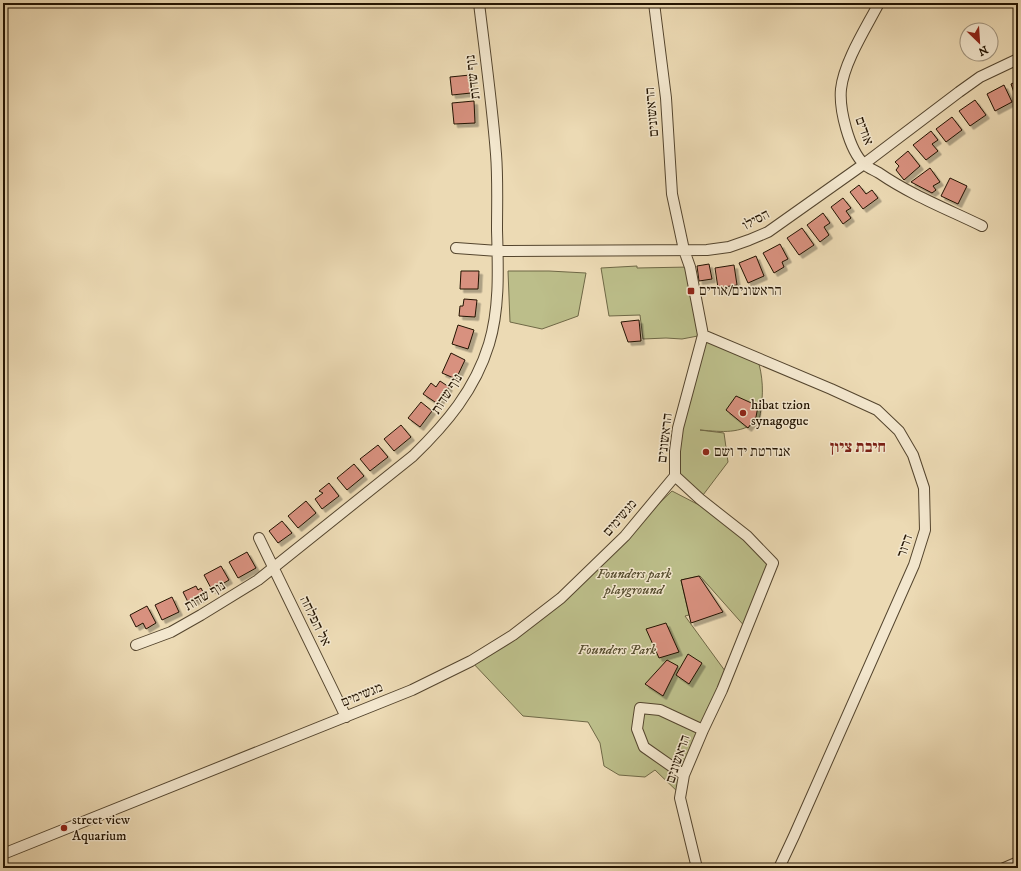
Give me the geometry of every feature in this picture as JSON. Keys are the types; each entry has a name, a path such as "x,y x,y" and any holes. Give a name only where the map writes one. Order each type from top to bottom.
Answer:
{"street":[{"name":"נוף שדות","path":"136,645 171,632 258,580 274,568 413,456 436,434 466,394 480,369 489,344 494,315 498,278 498,251 496,156 479,3"},
{"name":"הראשונים","path":"654,3 666,98 672,194 684,250 690,267 703,335 678,428 675,451 675,476 700,499 747,536 773,563 722,690 684,775 680,798 696,868"},
{"name":"אודים","path":"878,3 852,54 841,90 842,111 846,130 854,150 864,164 912,194 982,226"},
{"name":"הסילו","path":"456,248 498,251 707,250 729,247 750,240 768,232 864,164 980,77 1018,59"},
{"name":"דרור","path":"703,335 877,410 899,431 913,454 924,488 925,530 914,564 779,868"},
{"name":"מגשימים","path":"3,854 419,686 471,661 513,635 561,598 625,536 675,476"},
{"name":"אל הפלחה","path":"259,538 346,716"},
{"path":"684,775 644,747 637,728 640,708 660,710 703,730"},
{"path":"1004,868 1018,862"}],"green space":[{"path":"637,266 637,268 690,267 703,335 682,339 643,339 640,315 609,316 601,268"},
{"path":"508,271 586,273 578,316 542,329 510,322"},
{"path":"708,337 759,364 762,378 762,399 759,421 751,425 731,431 700,430 724,433 728,462 700,499 675,476 678,428 698,354"},
{"name":"Founders Park","path":"672,491 728,520 773,563 747,629 700,576 681,580 689,615 685,616 728,675 680,794 655,770 645,777 619,775 604,766 600,743 588,722 523,716 471,661 526,631"}],"building":[{"path":"470,75 471,93 452,95 450,77"},
{"path":"1018,81 1018,100 1017,101 1011,84"},
{"path":"1004,85 1012,102 995,111 987,94"},
{"path":"975,100 986,115 970,126 959,111"},
{"path":"474,101 475,123 454,124 452,103"},
{"path":"952,117 962,130 946,142 936,129"},
{"path":"931,131 938,140 932,144 938,151 926,160 913,145"},
{"path":"908,151 920,166 904,180 896,170 899,166 895,162"},
{"path":"930,168 940,182 933,186 936,190 932,193 911,182"},
{"path":"950,178 967,186 958,204 941,196"},
{"path":"859,185 866,194 872,190 878,198 863,209 850,192"},
{"path":"843,198 851,208 846,211 851,218 843,224 831,207"},
{"path":"823,213 830,223 824,227 829,235 820,242 807,225"},
{"path":"802,228 814,245 799,255 787,238"},
{"path":"780,244 788,259 782,262 784,267 774,273 763,253"},
{"path":"756,256 764,276 748,283 739,263"},
{"path":"709,264 712,279 699,281 697,266"},
{"path":"734,265 737,285 718,288 715,268"},
{"path":"461,271 479,271 478,289 460,289"},
{"path":"464,299 477,300 475,317 459,316 460,306 463,306"},
{"path":"639,320 641,341 628,342 621,322"},
{"path":"458,325 474,330 468,349 452,344"},
{"path":"451,353 465,360 456,379 442,373"},
{"path":"440,381 449,387 438,404 423,394 431,383 436,387"},
{"name":"hibat tzion synagogue","path":"736,396 758,406 756,417 748,428 726,410"},
{"path":"421,402 432,411 420,427 408,418"},
{"path":"401,425 411,437 394,451 384,439"},
{"path":"378,445 388,457 370,471 360,459"},
{"path":"354,464 364,476 347,490 337,478"},
{"path":"329,483 339,496 322,509 315,499 323,493 319,491"},
{"path":"306,501 316,513 298,528 288,516"},
{"path":"282,521 292,533 278,543 269,531"},
{"path":"247,552 256,568 238,578 229,562"},
{"path":"221,566 229,580 212,590 204,575"},
{"path":"699,576 723,612 691,623 681,580"},
{"path":"196,586 198,590 201,588 205,596 189,604 183,592"},
{"path":"172,597 179,612 162,620 155,605"},
{"path":"147,606 156,623 146,629 143,623 136,627 130,615"},
{"path":"666,623 679,652 659,658 646,629"},
{"path":"688,654 702,663 689,684 676,675"},
{"path":"667,660 678,666 663,696 645,684"}],"place":[{"name":"הראשונים/אודים","path":"691,291"},
{"name":"hibat tzion synagogue","path":"743,413"},
{"name":"אנדרטת יד ושם","path":"706,452"},
{"name":"street view Aquarium","path":"64,828"}],"district":[{"name":"חיבת ציון","path":"858,447"}],"park label":[{"name":"Founders park playground","path":"634,582"}]}
